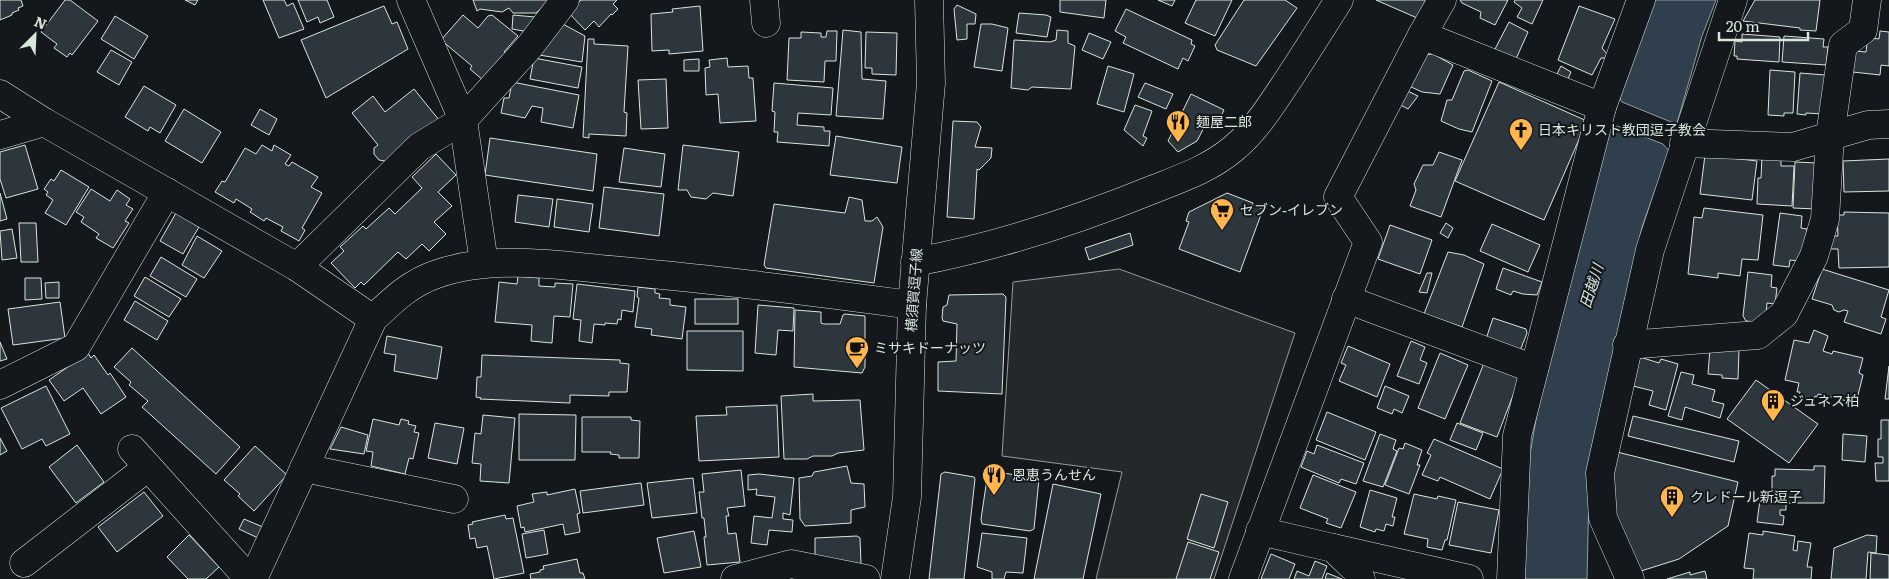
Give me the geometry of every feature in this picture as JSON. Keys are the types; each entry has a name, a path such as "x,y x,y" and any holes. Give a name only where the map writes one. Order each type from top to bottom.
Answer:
{"street":[{"path":"411,0 463,120 484,263"},
{"path":"297,267 419,147 463,120 530,46 565,0"},
{"name":"横須賀逗子線","path":"895,579 907,497 912,305 931,83 929,0"},
{"path":"1243,579 1368,242 1338,197 1442,0"},
{"path":"1511,579 1517,436 1602,107 1641,0"},
{"path":"1630,579 1603,518 1600,474 1627,346 1650,250 1733,0"},
{"path":"1627,346 1758,335 1784,314 1814,256 1825,219 1830,136 1843,44 1863,30 1867,0"},
{"path":"915,262 954,255 1109,208 1193,173 1219,160 1235,148 1262,118 1333,2"},
{"path":"1422,35 1602,107"},
{"path":"0,94 44,122 297,267 372,319"},
{"path":"0,136 44,122"},
{"path":"1684,143 1793,147 1868,125 1889,124"},
{"path":"0,385 76,347 166,192"},
{"path":"24,563 140,458 251,579 372,319 402,291 437,274 484,263 546,265 736,282 912,305"},
{"path":"1346,299 1534,369"},
{"path":"304,468 454,499"},
{"path":"1260,531 1469,579"},
{"path":"1333,548 1356,570 1362,579"},
{"path":"735,579 791,564 866,579"}],"shaded area":[{"path":"1119,269 1295,333 1214,579 1096,579 1122,472 1002,456 1013,282"}],"water":[{"name":"田越川","path":"1653,0 1716,0 1702,36 1669,151 1642,227 1633,267 1589,491 1587,579 1522,579 1527,472 1542,385 1606,131"}],"pier":[{"path":"1617,94 1622,102 1676,124 1680,122 1671,153 1663,144 1617,126 1603,133"}],"building":[{"path":"0,0 21,0 23,6 18,8 19,10 12,13 12,15 0,20"},
{"path":"65,0 70,0 98,21 72,55 70,53 67,57 54,48 57,44 41,32"},
{"path":"185,0 198,0 195,5"},
{"path":"263,0 284,0 287,6 293,3 304,29 279,38"},
{"path":"298,0 327,0 334,17 320,23 318,17 307,22"},
{"path":"473,0 551,0 536,13 513,13 509,8 502,12 480,9 477,11"},
{"path":"581,0 617,0 613,4 618,9 599,27 594,21 585,30 568,12"},
{"path":"1060,0 1106,0 1104,18 1060,12"},
{"path":"1158,0 1175,0 1172,6"},
{"path":"1196,0 1232,0 1215,36 1185,23"},
{"path":"1244,0 1285,0 1297,8 1256,66 1217,50 1215,45"},
{"path":"1376,0 1437,0 1424,21"},
{"path":"1460,0 1508,0 1495,25 1480,18 1481,12 1462,3"},
{"path":"1515,0 1543,0 1532,24 1517,17 1522,8 1514,2"},
{"path":"1755,0 1820,0 1816,31 1743,21"},
{"path":"957,5 976,14 975,24 967,24 967,39 957,40 954,9"},
{"path":"384,6 392,24 397,22 408,49 326,98 301,40"},
{"path":"700,6 703,51 669,54 669,50 652,51 651,14 673,12 672,9"},
{"path":"1579,6 1615,19 1602,48 1607,54 1605,58 1601,58 1592,75 1558,60"},
{"path":"1126,9 1192,40 1191,44 1195,46 1188,61 1183,58 1178,69 1123,43 1126,37 1115,31"},
{"path":"1019,13 1051,17 1047,37 1016,33"},
{"path":"463,15 478,28 488,16 492,15 518,36 504,52 507,54 484,81 470,69 472,66 441,40"},
{"path":"513,15 535,17 529,32 512,29"},
{"path":"115,16 148,36 134,59 101,39"},
{"path":"1509,22 1528,32 1516,59 1494,51"},
{"path":"561,23 585,36 582,62 539,55 547,42 549,44"},
{"path":"981,24 992,24 1008,28 1002,71 974,67"},
{"path":"843,30 861,32 862,79 886,81 883,119 836,116"},
{"path":"1057,30 1068,31 1068,43 1075,46 1071,89 1032,87 1028,90 1011,88 1014,40 1050,42 1056,40"},
{"path":"827,31 837,31 836,61 825,61 824,82 787,80 789,38 801,38 801,32 821,33 821,37 826,37"},
{"path":"1880,31 1889,32 1889,66 1881,65 1880,75 1853,72 1855,51 1866,52 1867,43 1872,38 1879,39"},
{"path":"866,32 897,33 896,75 872,74 872,68 865,68"},
{"path":"1089,33 1111,42 1103,59 1082,50"},
{"path":"1742,34 1780,37 1779,62 1737,59 1737,56 1734,56 1735,41 1742,42"},
{"path":"1784,36 1824,39 1823,47 1828,47 1826,65 1782,62"},
{"path":"588,39 594,39 594,44 628,46 624,112 627,113 626,136 589,134 589,138 583,137"},
{"path":"111,50 132,62 119,85 97,72"},
{"path":"1433,54 1453,65 1440,94 1422,92 1407,85 1418,55"},
{"path":"534,58 582,67 578,88 530,79"},
{"path":"727,58 728,67 748,66 749,78 753,78 756,121 720,123 718,94 706,95 705,68 710,67 709,60"},
{"path":"699,59 699,71 684,71 684,60"},
{"path":"1108,66 1134,74 1124,112 1097,104"},
{"path":"1561,66 1571,72 1568,79 1557,74"},
{"path":"1468,70 1492,81 1472,132 1459,129 1441,121 1447,100 1452,100 1464,71"},
{"path":"1770,70 1795,72 1793,113 1784,113 1784,116 1768,115"},
{"path":"1800,73 1825,75 1823,114 1797,114"},
{"path":"666,79 668,128 641,129 638,80"},
{"path":"512,82 579,95 573,128 541,122 543,108 532,106 525,118 501,113 504,98 509,98"},
{"name":"日本キリスト教団逗子教会","path":"1499,82 1587,121 1544,220 1455,181"},
{"path":"774,83 833,88 831,115 798,113 797,125 824,127 824,131 830,131 829,146 777,142 778,132 774,132 775,112 772,111"},
{"path":"1145,83 1173,94 1166,109 1138,97"},
{"path":"144,86 176,105 160,133 150,127 148,131 125,117"},
{"path":"1401,88 1418,96 1408,109 1395,102"},
{"path":"414,89 439,120 385,161 379,160 374,154 374,148 378,145 352,113 373,96 385,112"},
{"path":"1191,94 1224,110 1217,124 1208,120 1197,141 1178,152 1168,141"},
{"path":"1135,105 1152,111 1143,136 1147,138 1143,146 1124,130"},
{"path":"184,109 221,132 202,163 165,141"},
{"path":"260,109 277,119 269,135 251,125"},
{"path":"953,121 977,122 981,127 975,147 992,148 991,158 979,170 977,169 974,219 947,217"},
{"path":"836,136 902,147 897,183 830,175"},
{"path":"490,138 597,154 593,191 485,175"},
{"path":"25,145 38,189 6,198 0,179 0,152"},
{"path":"262,145 272,151 274,145 291,155 285,164 289,166 292,162 318,177 311,187 322,193 302,228 305,230 299,241 281,231 283,227 266,218 264,221 250,212 252,209 236,199 234,203 215,192 222,181 225,182 245,148 256,154"},
{"path":"683,145 739,152 733,196 713,193 706,199 691,197 687,190 678,190"},
{"path":"624,148 665,154 661,187 619,182"},
{"path":"1439,152 1462,160 1441,217 1410,206 1416,190 1414,184 1423,165 1433,165"},
{"path":"436,154 456,175 438,192 452,206 434,222 446,234 429,251 422,244 406,259 398,252 364,285 361,282 355,288 331,263 344,251 340,247 363,226 366,229 389,208 395,214 422,188 412,177"},
{"path":"1705,155 1757,161 1752,200 1700,194"},
{"path":"1762,156 1781,156 1781,166 1794,166 1792,206 1757,204 1758,178 1761,178"},
{"path":"1889,159 1889,191 1844,192 1843,161"},
{"path":"1795,162 1818,163 1817,209 1793,208"},
{"path":"61,170 89,187 66,225 45,213 53,200 46,195 48,192 44,189 51,179 54,181"},
{"path":"604,187 664,194 659,236 599,228"},
{"path":"91,189 110,201 117,190 130,199 126,205 133,209 125,221 129,223 113,248 96,238 99,234 81,222 84,217 76,212"},
{"path":"0,193 7,219 0,221"},
{"path":"1227,193 1263,209 1240,272 1179,249 1189,222 1186,221 1189,212"},
{"path":"518,195 553,199 549,227 515,222"},
{"path":"849,197 862,200 865,221 872,221 877,217 883,227 874,283 766,268 764,265 774,204 845,213"},
{"path":"557,199 593,204 589,232 554,227"},
{"path":"1704,208 1763,215 1758,260 1742,259 1740,276 1718,273 1718,278 1688,274 1694,217 1702,218"},
{"path":"1844,212 1889,213 1889,267 1839,268 1838,249 1830,249 1830,236 1838,236 1837,215 1844,215"},
{"path":"176,213 199,227 183,254 160,241"},
{"path":"1780,213 1802,216 1801,228 1807,229 1800,261 1790,260 1789,267 1773,265"},
{"path":"19,223 36,223 38,262 21,262"},
{"path":"1446,223 1453,228 1448,238 1440,233"},
{"path":"1492,224 1540,245 1528,272 1480,251"},
{"path":"1390,225 1432,240 1420,274 1378,259"},
{"path":"12,229 17,258 2,260 0,231"},
{"path":"1130,233 1133,245 1089,260 1085,248"},
{"path":"197,236 222,251 204,278 182,265"},
{"path":"1448,252 1464,255 1484,264 1462,327 1424,314"},
{"path":"161,257 197,279 186,297 150,276"},
{"path":"1503,268 1542,282 1537,295 1513,291 1511,295 1496,289"},
{"path":"1822,269 1889,290 1881,317 1886,319 1881,334 1844,322 1848,311 1839,312 1834,310 1832,305 1812,299"},
{"path":"1748,272 1772,275 1771,287 1777,288 1775,304 1767,303 1766,315 1762,314 1761,318 1756,322 1746,321 1743,316"},
{"path":"1427,273 1432,273 1427,293 1419,292"},
{"path":"518,276 539,278 539,286 555,287 555,283 573,284 570,317 554,316 552,343 531,341 532,325 495,322 499,282 517,284"},
{"path":"145,277 181,299 169,317 134,296"},
{"path":"25,278 41,278 42,299 25,300"},
{"path":"59,282 59,298 46,298 45,283"},
{"path":"577,284 635,291 633,312 622,310 621,320 618,319 617,324 594,324 592,343 579,341 581,320 573,319"},
{"path":"638,287 655,289 655,293 660,294 659,298 670,299 670,305 686,307 682,339 651,335 652,329 635,327 639,298 637,297"},
{"path":"1003,294 1006,297 1002,394 938,391 938,362 956,361 957,324 943,321 942,318 943,307 947,305 949,295"},
{"path":"695,299 738,299 738,324 695,324"},
{"path":"135,301 168,321 157,340 124,320"},
{"path":"60,302 65,338 13,345 8,309"},
{"path":"758,305 794,308 793,331 778,330 776,355 755,353"},
{"path":"795,310 821,312 821,323 824,324 840,324 845,314 865,316 865,367 862,373 794,367"},
{"path":"1493,318 1526,329 1527,333 1520,351 1486,339"},
{"path":"1814,330 1828,336 1823,351 1832,354 1833,351 1863,358 1859,373 1863,375 1856,403 1818,394 1814,400 1799,396 1800,392 1797,392 1799,383 1785,380 1794,340 1809,343"},
{"path":"687,331 743,331 743,371 687,370"},
{"path":"387,336 442,347 437,379 394,371 396,355 384,353"},
{"path":"1411,341 1425,347 1420,360 1427,363 1419,384 1397,376"},
{"path":"0,342 7,359 0,361"},
{"path":"1348,346 1390,364 1377,397 1339,381 1346,365 1341,363"},
{"path":"132,348 240,447 216,474 142,407 148,401 129,385 131,382 114,367"},
{"path":"1710,348 1739,350 1738,379 1722,378 1722,375 1708,374"},
{"path":"88,353 91,358 94,355 108,375 110,373 126,397 101,414 83,388 64,401 49,380"},
{"path":"1440,353 1468,365 1445,419 1418,408"},
{"path":"482,355 620,360 620,363 629,364 627,392 609,392 609,396 570,395 570,403 480,399 476,397 477,377 481,377"},
{"path":"1640,357 1659,363 1661,359 1678,364 1666,410 1649,405 1653,391 1633,386"},
{"path":"1484,363 1520,377 1497,437 1460,423"},
{"path":"1889,366 1889,399 1885,399"},
{"path":"1681,372 1694,375 1692,384 1715,390 1712,401 1724,404 1720,418 1685,407 1682,420 1668,416"},
{"name":"ジュネス柏","path":"1756,380 1818,424 1789,463 1727,419"},
{"path":"46,386 70,434 46,446 42,439 22,449 1,408"},
{"path":"1385,386 1409,396 1402,413 1394,409 1392,414 1377,408"},
{"path":"813,394 813,401 860,400 864,450 838,453 832,456 813,456 807,459 784,459 781,396"},
{"path":"777,405 779,457 699,461 696,416 727,415 726,407"},
{"path":"1327,412 1376,432 1365,460 1316,440"},
{"path":"519,414 576,415 575,460 519,460"},
{"path":"483,415 515,418 509,483 480,481 481,464 472,463 475,433 481,434"},
{"path":"1633,416 1739,441 1734,462 1628,436"},
{"path":"582,417 631,417 631,420 640,421 639,458 619,458 619,455 610,454 611,452 582,452"},
{"path":"373,419 399,425 401,419 409,421 408,424 416,426 414,432 419,433 413,459 409,458 405,474 371,466 373,452 366,451"},
{"path":"1881,420 1889,420 1889,481 1876,481 1875,463 1883,463 1883,457 1878,457 1878,439 1881,439"},
{"path":"435,423 464,428 457,464 428,458"},
{"path":"1457,423 1483,433 1476,450 1450,440"},
{"path":"341,427 368,435 364,454 330,449"},
{"path":"1380,434 1396,440 1393,449 1397,451 1383,487 1363,481"},
{"path":"1843,434 1867,436 1865,462 1842,460"},
{"path":"0,438 7,451 0,455"},
{"path":"1434,439 1503,469 1490,499 1440,477 1438,481 1422,475 1431,455 1427,453"},
{"path":"1405,443 1422,450 1417,465 1420,465 1409,494 1385,485 1399,448 1403,449"},
{"path":"77,445 104,482 76,503 49,467"},
{"path":"1317,445 1364,463 1356,484 1341,479 1339,483 1301,467 1307,451 1314,454"},
{"path":"255,446 287,475 254,511 238,496 240,494 224,480"},
{"name":"クレドール新逗子","path":"1613,451 1738,482 1728,526 1679,559 1641,571 1609,511"},
{"path":"847,466 851,483 864,484 865,507 851,510 851,523 805,526 800,519 799,478 812,476 814,472"},
{"path":"1814,466 1825,466 1824,503 1786,503 1786,510 1780,510 1780,515 1784,516 1783,525 1757,522 1760,500 1772,501 1772,476 1775,476 1775,469 1814,470"},
{"path":"741,470 745,506 727,508 729,516 726,516 728,534 736,533 740,562 707,565 704,518 702,518 699,492 704,492 702,474"},
{"path":"992,471 1039,479 1034,529 1030,531 982,524 981,519 988,472"},
{"path":"945,472 974,477 975,479 964,579 929,579 941,474"},
{"path":"759,474 794,478 790,515 783,513 783,519 793,520 792,532 769,530 767,545 751,543 754,516 772,518 775,497 756,495 757,489 748,490 748,475"},
{"path":"1313,475 1356,492 1341,528 1326,523 1328,519 1300,508"},
{"path":"693,478 697,513 652,518 647,483"},
{"path":"641,483 644,505 583,513 580,491"},
{"path":"1053,484 1101,494 1083,579 1034,579"},
{"path":"575,489 580,513 577,514 580,532 565,535 563,524 525,532 524,527 521,528 517,506 534,502 532,494 547,492 547,495"},
{"path":"1370,490 1397,498 1392,517 1395,517 1393,526 1386,524 1384,531 1376,529 1375,532 1360,527"},
{"path":"144,492 163,516 117,552 98,527"},
{"path":"1201,494 1228,502 1214,548 1187,539"},
{"path":"1414,494 1437,499 1438,496 1456,500 1447,540 1445,540 1442,550 1427,547 1428,539 1404,534"},
{"path":"1458,502 1499,510 1491,553 1449,545"},
{"path":"505,515 506,519 513,518 524,573 494,579 487,546 477,548 475,538 470,539 468,525 473,524 472,522"},
{"path":"244,519 263,527 258,538 239,529"},
{"path":"544,530 548,554 526,558 522,534"},
{"path":"694,531 701,567 664,573 657,538"},
{"path":"1763,531 1795,536 1793,550 1797,551 1798,541 1811,543 1807,567 1812,567 1811,579 1753,579 1754,569 1744,568 1749,533 1763,535"},
{"path":"982,533 1027,538 1023,573 1006,572 1004,579 992,579 992,572 977,567"},
{"path":"189,535 219,567 206,579 188,579 167,557"},
{"path":"1867,535 1877,536 1876,553 1868,552 1866,579 1831,579 1834,548"},
{"path":"857,536 860,538 861,564 817,557 815,554 815,538"},
{"path":"1188,542 1219,552 1210,579 1176,579"},
{"path":"1871,553 1889,555 1889,579 1870,579"},
{"path":"1271,554 1295,564 1289,579 1261,579"},
{"path":"577,559 580,573 583,573 585,579 531,579 530,574 540,572 540,570 544,569 543,566"},
{"path":"1315,561 1327,566 1322,579 1294,579 1297,571 1309,576"},
{"path":"1705,571 1707,579 1667,579 1690,572 1690,575"},
{"path":"1327,573 1342,579 1325,579"}],"place":[{"name":"麺屋二郎","path":"1178,143"},
{"name":"日本キリスト教団逗子教会","path":"1521,151"},
{"name":"セブン-イレブン","path":"1222,231"},
{"name":"ミサキドーナッツ","path":"857,369"},
{"name":"ジュネス柏","path":"1773,422"},
{"name":"恩恵うんせん","path":"994,496"},
{"name":"クレドール新逗子","path":"1672,518"}]}
